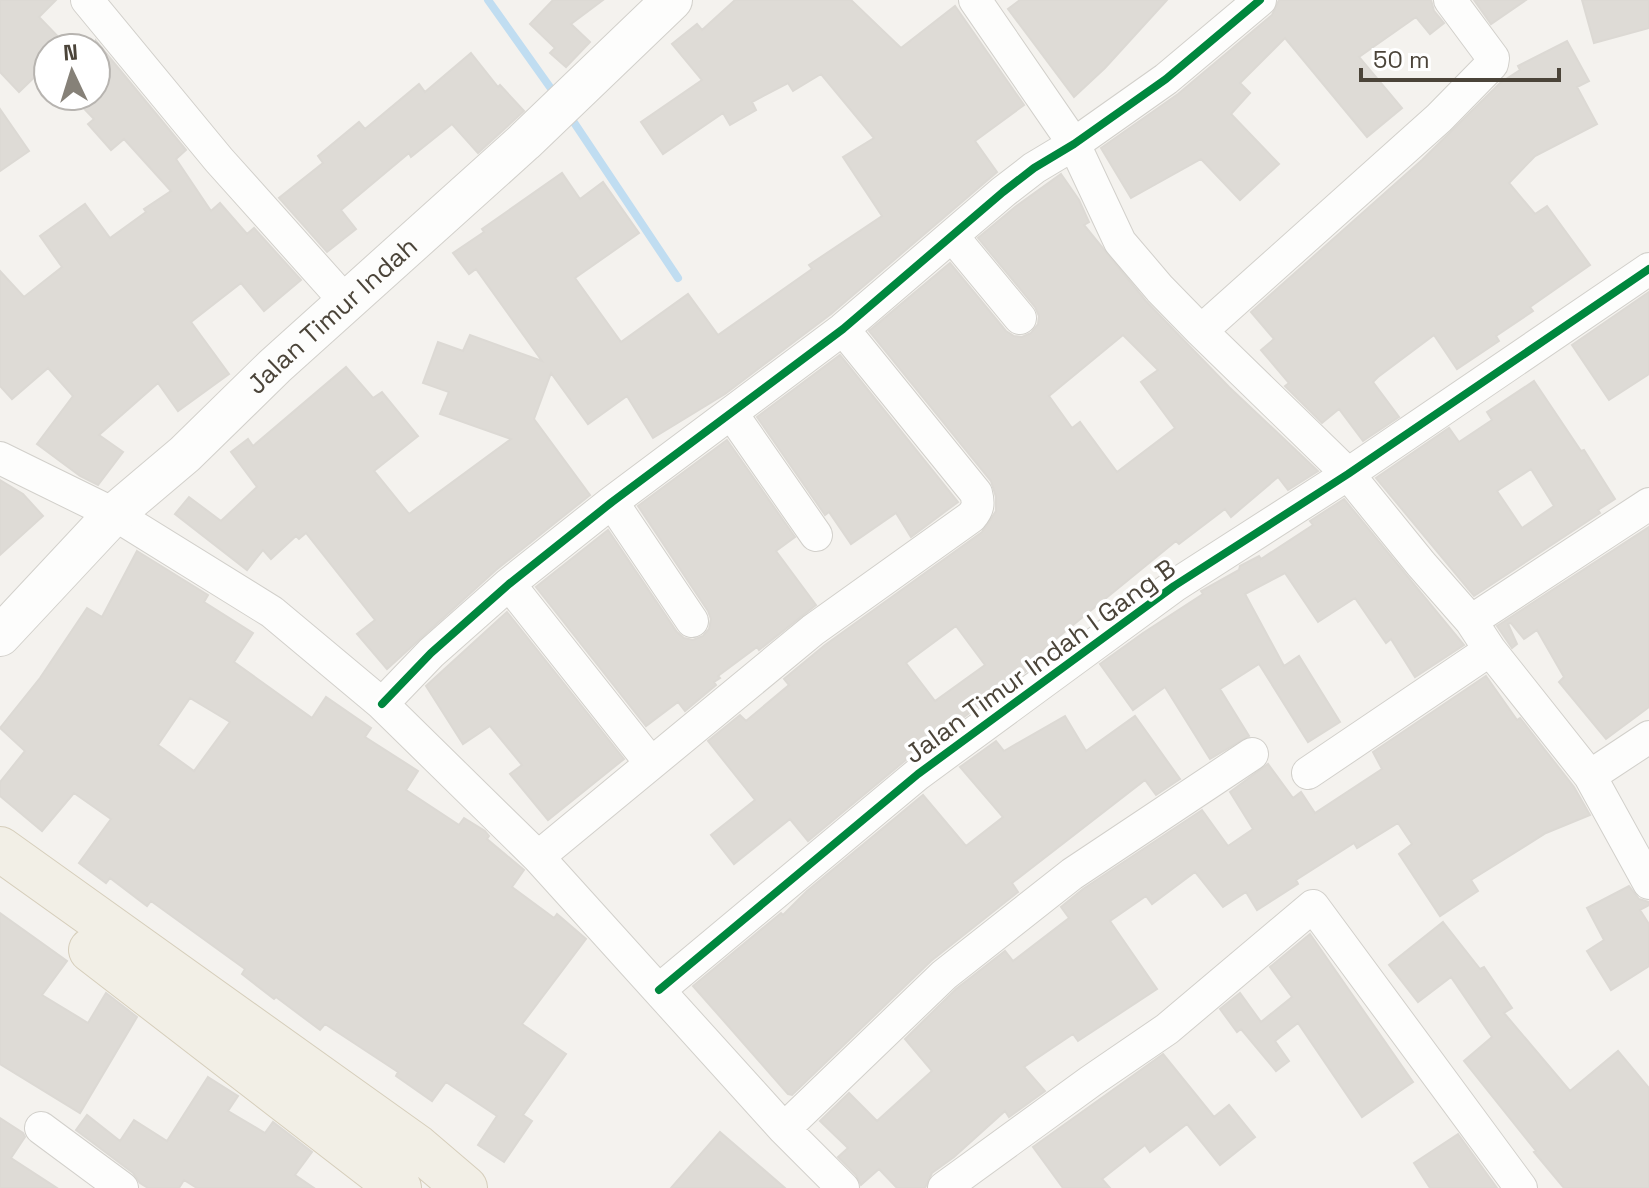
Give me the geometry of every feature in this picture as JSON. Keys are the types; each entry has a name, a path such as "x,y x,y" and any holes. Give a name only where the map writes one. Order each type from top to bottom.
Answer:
{"main road":[{"path":"0,825 9,866 394,1186"},
{"path":"9,866 417,1147 465,1188"}],"street":[{"path":"87,0 219,160 347,303"},
{"name":"Jalan Timur Indah","path":"0,636 114,514 185,454 275,366 524,142 672,0"},
{"path":"975,0 1074,144 1120,242 1201,331 1348,474 1471,621 1490,650 1590,776 1649,883"},
{"path":"382,704 431,653 509,584 612,502 843,329 1003,192 1166,79 1260,0"},
{"path":"1201,331 1439,118 1492,64 1493,58 1450,0"},
{"path":"953,237 1020,318"},
{"name":"Jalan Timur Indah I Gang B","path":"659,990 918,774 1174,586 1348,474 1649,269"},
{"path":"538,857 813,630 977,510 976,493 843,329"},
{"path":"732,414 816,535"},
{"path":"0,458 114,514 272,612 382,704 538,857 784,1129 843,1188"},
{"path":"612,502 692,621"},
{"path":"1471,621 1649,504"},
{"path":"509,584 650,762"},
{"path":"1308,773 1490,650"},
{"path":"1590,776 1649,737"},
{"path":"784,1129 944,975 1072,874 1252,754"},
{"path":"944,1188 1167,1029 1313,906 1521,1188"},
{"path":"41,1128 122,1188"}],"building":[{"path":"0,0 56,0 39,17 54,32 32,32 32,79 19,92 0,72"},
{"path":"553,0 603,0 571,24 590,42 566,67 550,53 555,48 530,24"},
{"path":"735,0 851,0 901,48 955,6 1024,105 975,141 997,172 831,314 725,394 653,438 627,396 588,424 551,373 534,419 590,495 496,570 387,669 357,634 375,620 306,533 299,539 296,536 271,559 263,550 247,570 175,514 189,497 221,521 257,487 231,452 248,439 253,446 346,367 373,398 382,392 418,436 374,471 409,514 511,439 440,414 449,392 423,383 438,342 463,351 470,335 542,361 476,269 469,274 453,253 562,173 580,199 603,182 639,233 575,278 621,342 688,294 718,335 812,269 809,265 882,216 843,157 874,138 821,74 793,91 788,83 752,102 756,110 730,125 723,113 663,154 641,122 702,80 672,44 697,24 702,30"},
{"path":"1020,0 1167,0 1074,97 1008,9"},
{"path":"1279,0 1431,0 1434,11 1444,23 1430,34 1416,17 1359,57 1402,108 1367,137 1285,38 1240,83 1250,93 1231,114 1279,164 1240,200 1201,159 1131,198 1101,148 1178,94 1272,15"},
{"path":"1474,0 1526,0 1491,24"},
{"path":"1582,0 1649,0 1649,28 1594,43"},
{"path":"1567,41 1589,81 1577,87 1597,124 1535,156 1509,183 1535,214 1547,206 1590,265 1530,307 1533,311 1496,336 1499,341 1457,369 1434,335 1378,377 1373,382 1399,417 1363,441 1339,409 1322,423 1285,386 1289,383 1261,350 1274,339 1251,312 1422,160 1500,83 1520,70 1518,66"},
{"path":"471,53 498,87 500,85 524,111 478,153 452,124 411,157 409,153 341,210 356,229 327,252 279,198 323,163 318,156 359,122 365,129 419,84 425,92"},
{"path":"112,60 186,150 176,159 211,211 220,203 247,234 254,228 301,280 264,311 241,283 191,322 229,374 178,411 158,383 99,435 123,452 98,485 80,476 37,444 73,396 48,368 12,399 0,386 0,271 24,297 62,267 40,236 85,204 110,238 171,191 124,139 111,150 88,124 94,119 87,112 112,112"},
{"path":"0,109 29,151 0,171"},
{"path":"1061,174 1079,200 1089,222 1084,225 1146,301 1229,387 1318,471 1288,490 1278,477 1231,517 1225,509 1179,544 1176,541 1040,652 1044,658 907,759 808,841 790,819 734,864 711,835 755,800 708,741 740,715 746,721 789,685 784,679 825,645 982,532 996,511 991,481 869,331 950,263 1006,331 1022,337 1031,333 1038,324 1035,307 978,238","holes":["1123,335 1158,370 1141,382 1175,428 1117,472 1080,422 1072,428 1049,396","956,626 985,665 935,701 906,663"]},
{"path":"1649,292 1649,374 1609,400 1572,345"},
{"path":"840,355 958,502 911,537 896,513 851,544 829,512 825,515 757,417"},
{"path":"1534,381 1615,499 1598,510 1600,513 1474,596 1376,478 1449,428 1459,442 1492,420 1487,412","holes":["1531,469 1554,506 1522,528 1497,491"]},
{"path":"727,440 795,537 776,551 816,605 759,650 757,647 718,676 720,678 714,682 716,685 685,711 678,702 646,726 536,587 608,530 677,632 693,640 703,636 709,629 711,619 708,611 638,506"},
{"path":"0,480 23,494 43,516 0,555"},
{"path":"1344,499 1464,645 1415,677 1391,639 1386,643 1355,598 1318,622 1285,573 1245,594 1284,666 1299,656 1340,722 1308,742 1259,664 1220,689 1249,736 1210,759 1165,687 1133,710 1100,664 1203,594 1201,591 1239,570 1240,566 1259,556 1261,559 1313,525 1310,521"},
{"path":"1649,527 1649,707 1606,739 1559,682 1564,677 1537,630 1524,639 1511,623 1508,624 1517,644 1512,648 1497,626"},
{"path":"137,551 208,595 204,602 253,633 234,662 312,718 326,697 371,728 365,737 418,771 406,790 459,825 464,818 485,831 489,836 487,839 524,870 512,887 554,918 557,914 586,939 522,1024 566,1054 523,1115 532,1121 504,1162 478,1145 497,1116 446,1082 432,1101 396,1076 398,1072 325,1024 320,1030 276,997 274,999 242,974 245,969 151,901 147,906 110,878 106,883 79,863 111,819 74,793 42,831 0,796 0,782 25,751 0,728 40,678 87,608 102,617","holes":["190,698 230,722 194,771 158,745"]},
{"path":"507,612 624,759 548,820 510,774 522,765 490,726 463,744 426,686"},
{"path":"1486,676 1517,720 1520,718 1574,787 1590,815 1546,833 1471,880 1478,891 1440,916 1399,854 1412,844 1398,823 1357,848 1354,843 1296,880 1298,884 1257,910 1246,892 1223,907 1195,872 1152,904 1146,896 1110,921 1157,989 1078,1041 1073,1034 1024,1067 1045,1091 1009,1117 1005,1111 932,1173 925,1188 897,1188 879,1169 861,1185 856,1175 838,1157 848,1148 820,1121 849,1093 877,1121 932,1071 905,1039 956,989 1005,951 1013,961 1069,918 1061,907 1083,889 1202,810 1228,846 1253,829 1230,792 1268,764 1293,798 1301,792 1315,813 1382,769 1373,752"},
{"path":"1065,716 1086,751 1135,716 1180,779 1156,795 1145,780 1012,883 1018,892 931,961 792,1095 788,1094 693,986 781,913 783,915 807,891 923,795 966,846 1003,817 960,767 996,741 1004,751"},
{"path":"1629,886 1639,899 1649,902 1640,910 1649,924 1649,966 1611,990 1587,951 1604,940 1587,908"},
{"path":"0,913 67,961 42,995 88,1023 106,993 137,1017 80,1113 0,1064"},
{"path":"1443,922 1480,969 1484,967 1512,1008 1504,1013 1570,1091 1618,1051 1649,1088 1649,1188 1564,1188 1464,1061 1492,1037 1451,977 1418,1002 1389,965"},
{"path":"1310,934 1413,1082 1362,1117 1298,1023 1275,1041 1289,1061 1276,1071 1241,1029 1237,1032 1220,1009 1240,993 1261,1022 1292,997 1270,967"},
{"path":"1163,1054 1214,1117 1229,1105 1255,1137 1220,1165 1187,1124 1150,1152 1145,1145 1102,1179 1110,1188 1063,1188 1033,1147"},
{"path":"208,1077 238,1096 228,1111 265,1133 273,1122 312,1152 295,1175 314,1188 197,1188 184,1180 179,1188 148,1188 76,1130 87,1115 120,1141 134,1120 167,1141"},
{"path":"0,1118 25,1137 11,1158 57,1188 0,1188"},
{"path":"720,1132 785,1188 671,1188"},
{"path":"1458,1134 1497,1188 1430,1188 1414,1163"}],"waterway":[{"path":"488,0 557,97"},
{"path":"569,115 678,278"}],"cycle path":[{"path":"382,704 431,653 509,584 612,502 843,329 1003,192 1166,79 1260,0"},
{"path":"659,990 918,774 1174,586 1348,474 1649,269"}]}
